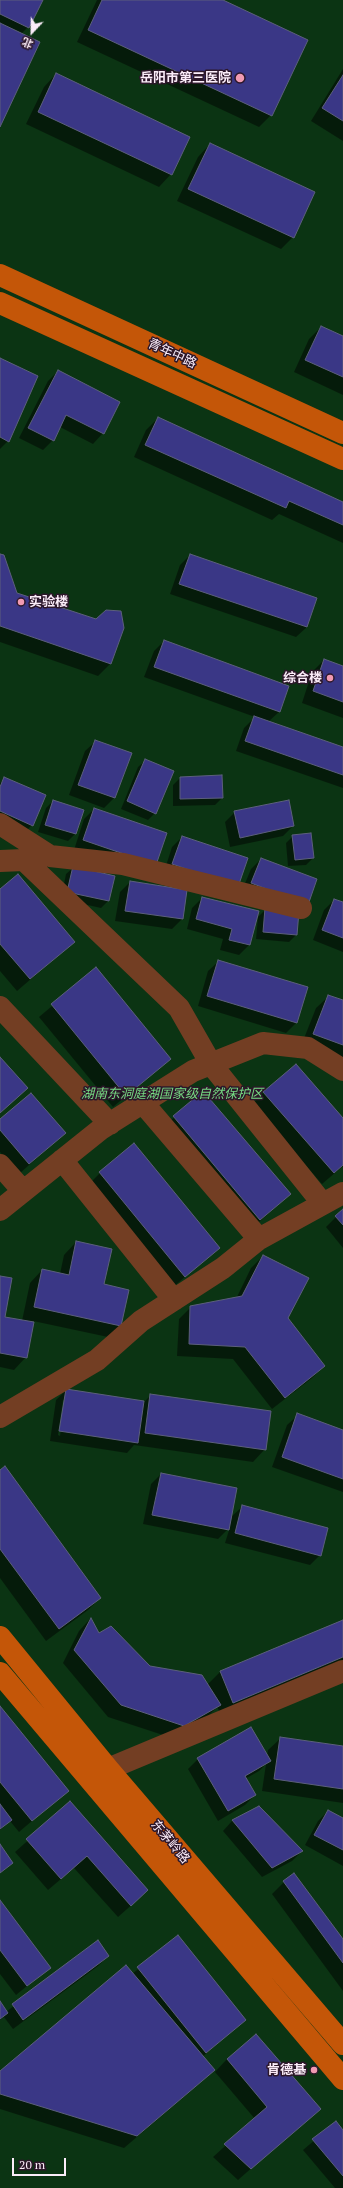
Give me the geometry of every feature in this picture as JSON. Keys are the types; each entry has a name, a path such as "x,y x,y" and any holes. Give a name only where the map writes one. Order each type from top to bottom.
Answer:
{"main road":[{"name":"青年中路","path":"0,275 343,433"},
{"name":"青年中路","path":"0,303 343,459"},
{"name":"东茅岭路","path":"0,1637 108,1769 343,2044"},
{"name":"东茅岭路","path":"0,1673 343,2079"}],"street":[{"path":"0,824 50,856 123,864 301,908"},
{"path":"0,861 24,860 94,930 178,1008 211,1064 323,1204"},
{"path":"0,1007 110,1124"},
{"path":"0,1210 62,1160 110,1124 193,1071 263,1043 308,1048 343,1070"},
{"path":"143,1103 259,1239"},
{"path":"62,1160 174,1300"},
{"path":"0,1165 23,1191"},
{"path":"0,1418 97,1360 141,1321 223,1268 259,1239 343,1193"},
{"path":"108,1769 343,1671"}],"green space":[{"name":"湖南东洞庭湖国家级自然保护区","path":"0,0 343,0 343,2188 0,2188"}],"building":[{"path":"0,0 43,0 29,28 0,14"},
{"name":"岳阳市第三医院","path":"102,0 223,0 308,40 272,116 88,30"},
{"path":"0,23 40,42 0,127"},
{"path":"56,73 190,137 172,175 38,112"},
{"path":"343,75 343,121 322,108"},
{"path":"210,143 315,192 294,238 188,189"},
{"path":"321,326 343,336 343,377 305,360"},
{"path":"0,358 38,376 9,442 0,437"},
{"path":"58,370 120,402 104,434 66,415 54,441 28,428"},
{"path":"158,417 343,502 343,525 289,501 286,508 145,445"},
{"name":"实验楼","path":"0,554 4,555 17,593 96,619 106,610 121,611 124,628 111,664 0,626"},
{"path":"190,554 317,598 307,627 179,584"},
{"path":"164,640 289,686 280,712 154,667"},
{"name":"综合楼","path":"324,659 343,666 343,702 313,691"},
{"path":"254,716 343,747 343,775 245,741"},
{"path":"95,740 132,753 115,798 78,785"},
{"path":"145,759 174,771 156,814 127,801"},
{"path":"222,775 223,798 180,799 180,777"},
{"path":"4,777 46,795 33,826 0,811 0,787"},
{"path":"53,800 84,810 76,834 45,825"},
{"path":"289,800 294,826 240,838 234,811"},
{"path":"94,808 167,833 156,865 83,840"},
{"path":"311,833 314,858 295,860 292,835"},
{"path":"182,836 248,858 238,887 172,864"},
{"path":"261,858 317,879 308,905 251,883"},
{"path":"73,866 115,876 109,901 67,892"},
{"path":"18,874 75,942 30,979 0,944 0,889"},
{"path":"130,881 187,890 183,919 125,911"},
{"path":"202,897 259,911 250,945 229,940 232,929 196,919"},
{"path":"334,899 343,902 343,938 322,930"},
{"path":"265,908 299,911 297,935 263,932"},
{"path":"218,960 308,987 297,1023 207,996"},
{"path":"96,967 171,1059 126,1096 51,1004"},
{"path":"328,995 343,1000 343,1045 313,1034"},
{"path":"0,1057 28,1088 0,1113"},
{"path":"296,1064 343,1118 343,1165 334,1173 263,1092"},
{"path":"203,1091 291,1194 260,1220 173,1116"},
{"path":"31,1093 66,1133 29,1164 0,1130 0,1119"},
{"path":"134,1143 220,1248 185,1277 99,1172"},
{"path":"343,1209 343,1225 335,1216"},
{"path":"76,1241 112,1249 104,1284 129,1290 121,1326 34,1307 42,1269 69,1275"},
{"path":"263,1255 309,1278 288,1318 325,1366 285,1398 245,1347 189,1344 190,1306 242,1296"},
{"path":"0,1276 12,1278 5,1317 34,1322 27,1358 0,1353"},
{"path":"66,1389 144,1401 138,1443 59,1431"},
{"path":"150,1394 271,1411 266,1450 145,1433"},
{"path":"297,1413 343,1430 343,1479 282,1457"},
{"path":"5,1466 101,1598 59,1629 0,1549 0,1470"},
{"path":"161,1473 237,1488 229,1530 152,1515"},
{"path":"242,1505 328,1528 321,1556 235,1533"},
{"path":"91,1618 99,1633 111,1626 150,1666 202,1675 221,1705 184,1726 121,1705 74,1650"},
{"path":"343,1620 343,1657 233,1703 220,1671"},
{"path":"0,1706 69,1791 32,1821 0,1782"},
{"path":"251,1727 271,1761 245,1776 256,1795 228,1811 197,1758"},
{"path":"280,1737 343,1746 343,1789 274,1779"},
{"path":"70,1801 148,1890 131,1906 87,1856 61,1879 26,1839"},
{"path":"0,1804 12,1820 0,1829"},
{"path":"259,1806 303,1851 272,1868 232,1820"},
{"path":"328,1810 343,1818 343,1850 314,1835"},
{"path":"0,1844 13,1863 0,1873"},
{"path":"294,1873 343,1939 343,1963 283,1881"},
{"path":"0,1900 51,1968 27,1986 0,1950"},
{"path":"178,1935 246,2020 206,2053 137,1967"},
{"path":"98,1940 109,1956 23,2020 12,2004"},
{"path":"126,1965 215,2070 137,2136 0,2094 0,2071"},
{"path":"0,2001 8,2013 0,2019"},
{"path":"256,2034 321,2109 251,2169 224,2144 267,2107 227,2059"},
{"path":"336,2121 343,2130 343,2176 312,2139"}],"place":[{"name":"岳阳市第三医院","path":"240,78"},
{"name":"实验楼","path":"21,602"},
{"name":"综合楼","path":"330,678"},
{"name":"肯德基","path":"314,2070"}]}
